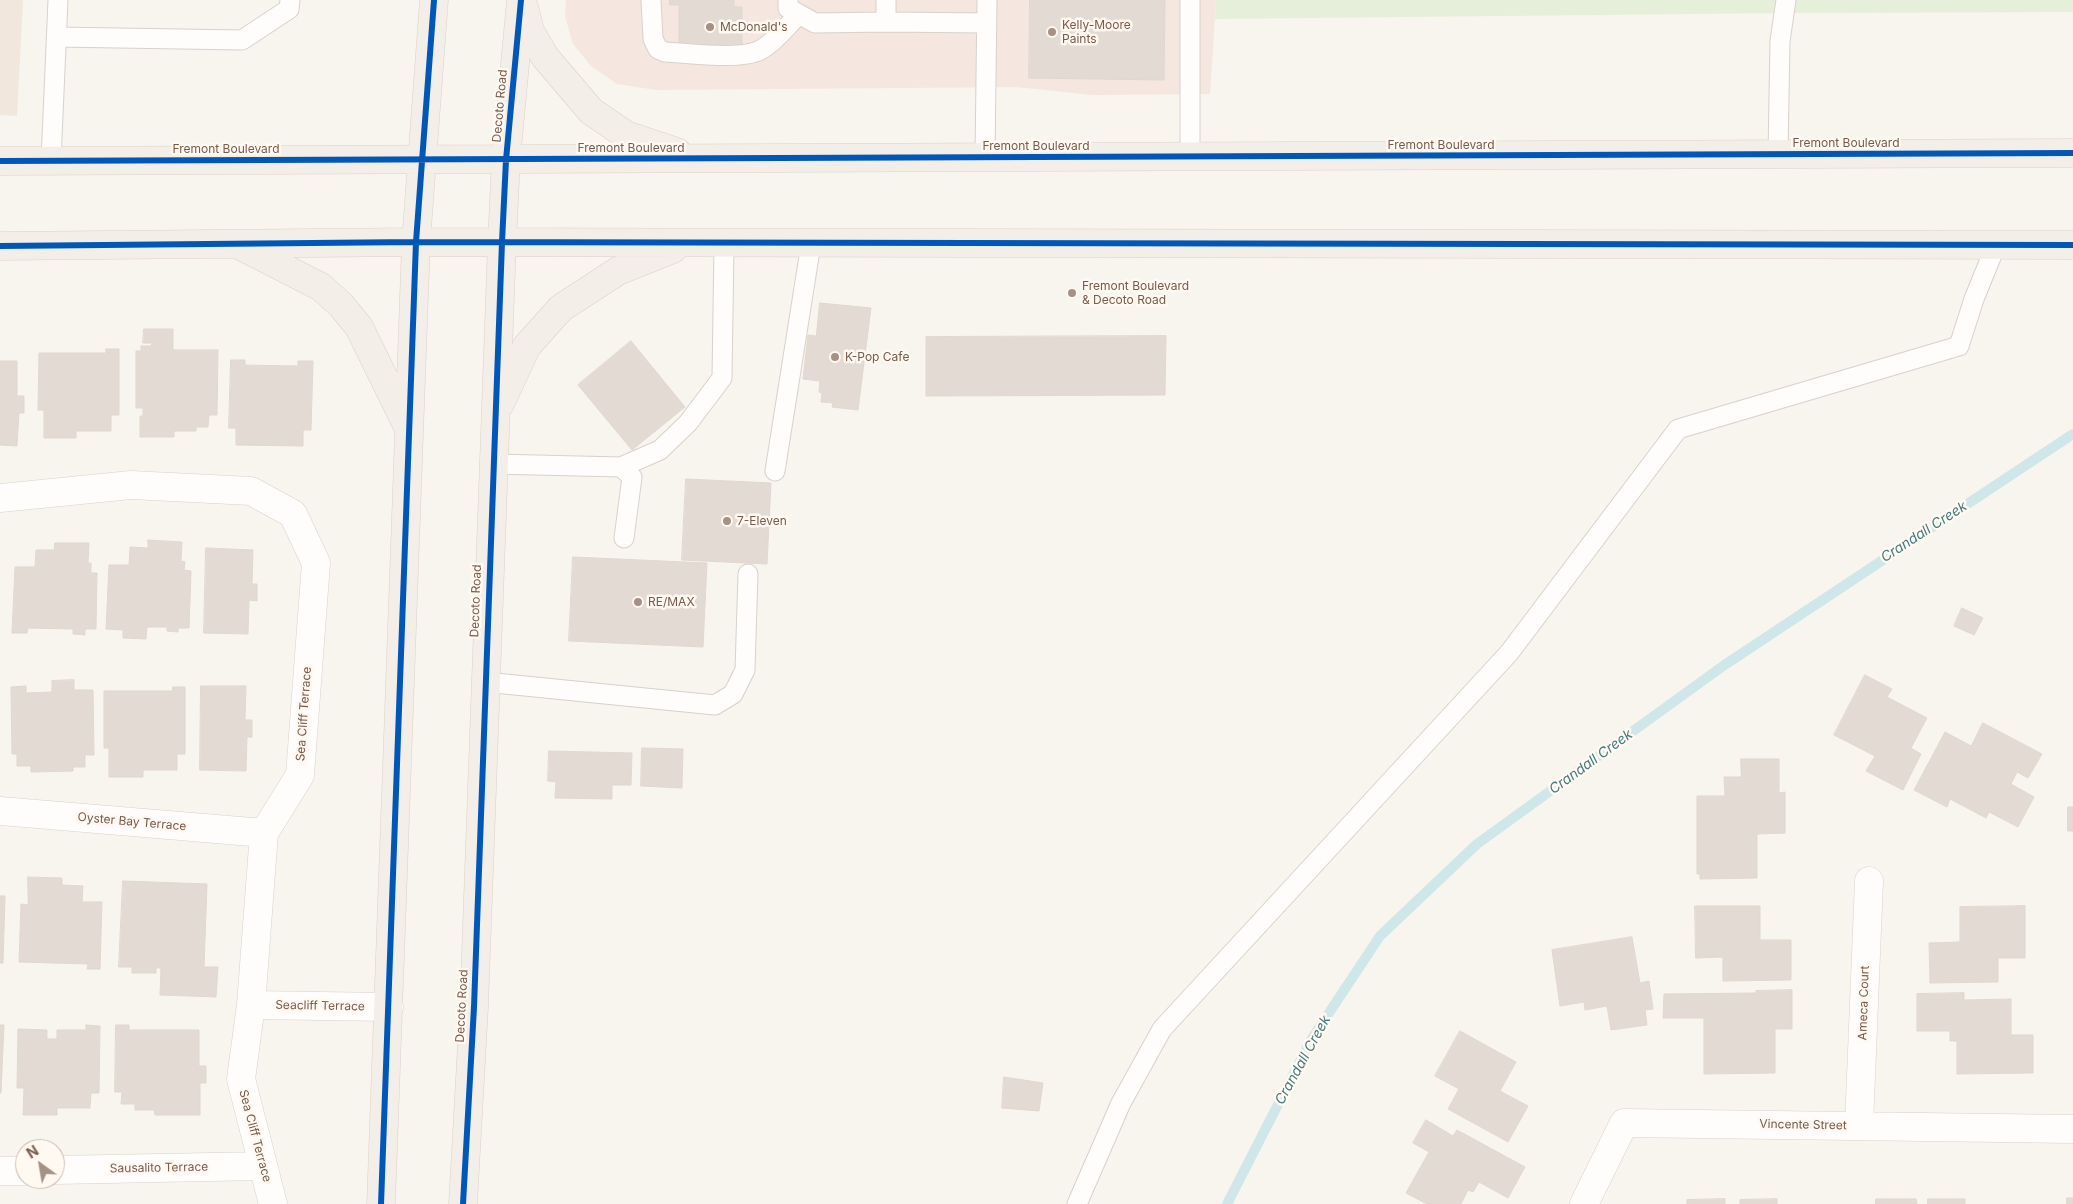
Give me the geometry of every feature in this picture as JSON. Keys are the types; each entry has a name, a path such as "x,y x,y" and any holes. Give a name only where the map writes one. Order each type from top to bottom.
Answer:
{"main road":[{"path":"381,1204 390,1007 416,242 434,0"},
{"path":"521,0 530,31 545,58 591,111 626,135 700,159"},
{"name":"Decoto Road","path":"463,1204 474,1007 502,242 506,160 521,0"},
{"name":"Fremont Boulevard","path":"0,161 2073,153"},
{"path":"0,246 416,242 724,244 2073,244"},
{"path":"495,415 528,346 561,308 618,271 688,243"},
{"path":"237,244 322,288 341,305 359,328 410,430"}],"street":[{"name":"Sea Cliff Terrace","path":"0,498 131,486 251,491 293,514 316,563 300,775 264,833 251,1005 240,1079 273,1204"},
{"name":"Oyster Bay Terrace","path":"0,811 264,833"},
{"name":"Ameca Court","path":"1859,1125 1869,881"},
{"name":"Seacliff Terrace","path":"251,1005 390,1007"},
{"name":"Vincente Street","path":"1584,1204 1624,1123 2073,1129"},
{"name":"Sausalito Terrace","path":"65,1170 263,1166"},
{"path":"0,1172 15,1171"}],"lane":[{"path":"51,161 58,0"},
{"path":"57,38 242,40 289,8 290,0"},
{"path":"651,0 653,39 658,49 665,52 740,55 756,52 774,40 793,7 814,23 986,23"},
{"path":"886,0 886,22"},
{"path":"985,158 987,0"},
{"path":"1190,0 1190,157"},
{"path":"1778,154 1780,41 1786,0"},
{"path":"493,464 621,467 660,450 688,423 722,378 724,244"},
{"path":"776,471 811,244"},
{"path":"1077,1204 1121,1103 1162,1029 1509,654 1678,429 1959,346 1974,299 1996,244"},
{"path":"621,467 632,477 624,538"},
{"path":"485,682 714,705 733,694 745,670 748,574"}],"shaded area":[{"path":"0,0 23,0 17,116 0,115"},
{"path":"566,0 1216,0 1210,94 1093,95 1016,87 657,90 617,84 591,66 573,44 565,16"}],"green space":[{"path":"1216,0 2073,0 2073,12 1215,19"}],"building":[{"name":"McDonald's","path":"670,0 734,0 734,7 742,7 742,48 679,48 679,5 670,5"},
{"path":"1030,0 1165,0 1164,80 1029,78"},
{"name":"K-Pop Cafe","path":"820,303 871,308 858,410 832,407 833,403 821,402 822,393 819,392 820,381 803,379 808,335 816,336"},
{"path":"144,329 173,329 173,350 218,350 217,415 209,415 208,427 196,427 196,431 174,431 174,437 140,437 140,416 143,416 143,408 136,408 136,351 141,351 141,346 151,346 152,343 143,343"},
{"path":"1166,336 1165,395 926,396 926,337"},
{"path":"631,341 685,407 632,450 578,385"},
{"path":"106,349 119,349 119,415 111,415 111,431 76,431 76,438 44,438 44,410 38,410 39,353 106,353"},
{"path":"231,360 245,360 245,365 298,366 298,361 313,361 311,430 303,430 303,446 236,445 236,428 229,428"},
{"path":"0,361 17,361 17,396 24,396 24,413 19,413 17,446 0,445"},
{"name":"7-Eleven","path":"686,479 771,483 767,564 682,560"},
{"path":"148,540 182,542 181,561 185,562 184,570 191,571 189,628 178,628 178,632 167,631 167,627 147,627 146,639 123,638 123,630 106,629 109,565 129,565 130,547 148,548"},
{"path":"55,543 89,543 88,563 91,563 91,573 97,573 96,629 85,629 85,635 73,634 73,629 28,628 27,633 12,633 15,567 35,567 36,550 54,550"},
{"path":"206,548 253,550 252,584 257,584 257,601 249,600 248,634 204,633"},
{"name":"RE/MAX","path":"573,557 707,563 703,647 569,641"},
{"path":"1962,608 1983,618 1974,635 1954,626"},
{"path":"1865,675 1892,689 1887,697 1927,718 1911,748 1921,754 1903,790 1866,771 1875,756 1834,735"},
{"path":"74,680 74,690 93,690 94,755 85,755 85,767 73,767 73,771 31,772 31,766 17,766 17,754 12,754 11,687 26,686 26,693 52,692 52,681"},
{"path":"201,686 246,686 245,720 252,720 252,737 247,737 246,771 200,770"},
{"path":"173,687 185,687 185,754 177,754 177,770 143,770 143,777 109,777 109,748 104,748 104,691 172,691"},
{"path":"1983,723 2042,754 2028,778 2017,772 2011,784 2034,797 2018,827 1989,812 1986,818 1950,799 1947,807 1914,790 1945,732 1971,746"},
{"path":"642,748 683,749 682,788 641,786"},
{"path":"549,751 632,753 631,785 612,785 612,799 555,798 556,782 548,781"},
{"path":"1741,759 1779,759 1779,793 1785,792 1785,833 1757,834 1757,878 1700,879 1700,874 1697,874 1697,796 1725,796 1724,777 1741,777"},
{"path":"2068,807 2073,807 2073,831 2068,831"},
{"path":"28,877 62,878 62,885 83,886 82,902 102,902 100,969 87,969 88,964 19,962 21,904 28,905"},
{"path":"123,881 207,884 204,967 218,967 216,997 160,995 161,968 156,968 156,973 132,973 132,967 119,967"},
{"path":"0,896 5,896 3,963 0,963"},
{"path":"1695,906 1760,906 1760,940 1791,940 1791,980 1723,981 1723,957 1696,958"},
{"path":"2025,906 2025,958 1998,958 1998,982 1930,983 1929,943 1960,942 1960,907"},
{"path":"1632,937 1640,983 1649,981 1653,1009 1645,1010 1647,1025 1611,1030 1607,1006 1585,1010 1584,1002 1560,1006 1552,950"},
{"path":"1792,990 1792,1029 1775,1029 1775,1073 1704,1074 1704,1018 1663,1018 1664,994 1756,993 1756,991"},
{"path":"1964,993 1964,1000 2011,999 2011,1035 2033,1035 2033,1073 1957,1074 1957,1041 1950,1041 1950,1031 1917,1031 1917,994"},
{"path":"0,1025 4,1025 1,1093 0,1093"},
{"path":"86,1025 100,1026 99,1093 91,1093 90,1108 57,1108 57,1115 23,1115 24,1088 17,1088 18,1029 47,1030 47,1039 57,1039 57,1030 86,1030"},
{"path":"116,1025 129,1025 129,1030 199,1030 199,1066 206,1066 206,1083 200,1083 200,1115 155,1115 154,1110 135,1110 135,1104 121,1104 122,1092 115,1092"},
{"path":"1460,1031 1516,1062 1500,1091 1528,1106 1508,1142 1448,1109 1459,1089 1435,1076"},
{"path":"1004,1077 1043,1083 1039,1111 1002,1108"},
{"path":"1426,1120 1453,1136 1457,1130 1525,1167 1508,1198 1479,1182 1473,1192 1468,1190 1461,1204 1427,1204 1406,1193 1429,1152 1413,1143"},
{"path":"2067,1198 2073,1198 2073,1204 2067,1204"},
{"path":"1725,1199 1725,1204 1687,1204 1687,1200"},
{"path":"1777,1199 1777,1204 1740,1204 1740,1200"},
{"path":"1876,1199 1916,1199 1917,1204 1876,1204"},
{"path":"1928,1199 1965,1199 1965,1204 1928,1204"}],"waterway":[{"name":"Crandall Creek","path":"1227,1204 1311,1040 1380,936 1477,844 1723,666 2073,434"}],"cycle path":[{"path":"381,1204 416,242 434,0"},
{"path":"463,1204 474,1007 502,242 506,160 521,0"},
{"path":"0,161 2073,153"},
{"path":"0,246 416,242 2073,245"}],"place":[{"name":"McDonald's","path":"710,27"},
{"name":"Kelly-Moore Paints","path":"1052,32"},
{"name":"Fremont Boulevard & Decoto Road","path":"1072,293"},
{"name":"K-Pop Cafe","path":"835,357"},
{"name":"7-Eleven","path":"727,521"},
{"name":"RE/MAX","path":"638,602"}]}
